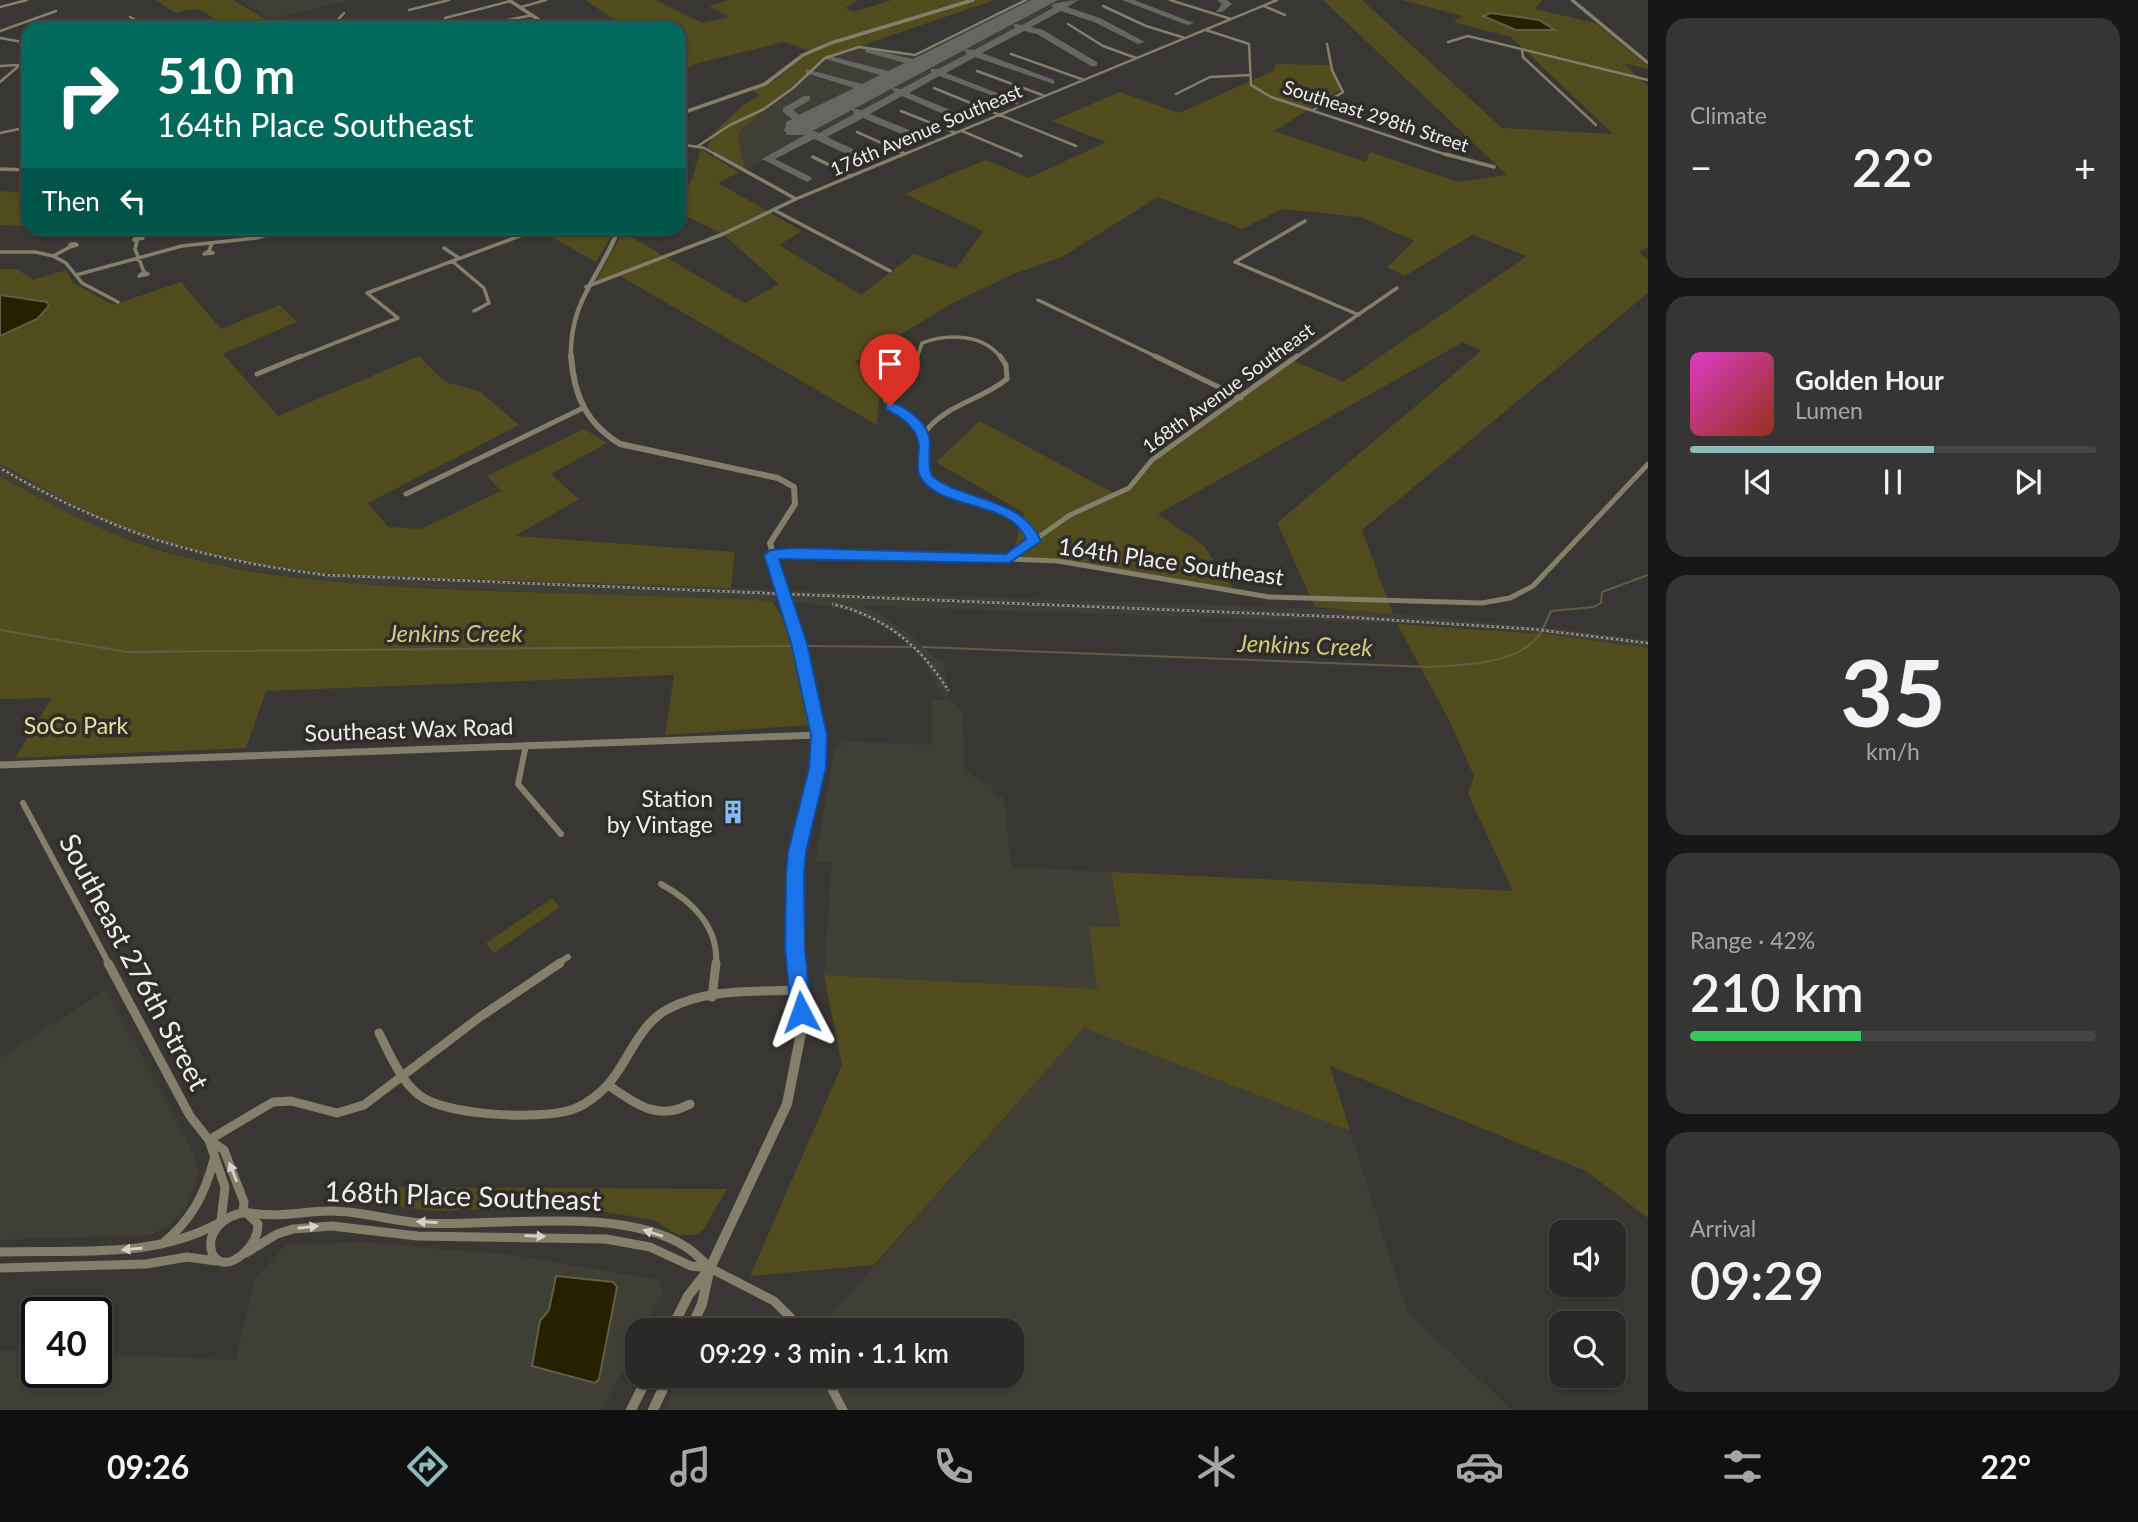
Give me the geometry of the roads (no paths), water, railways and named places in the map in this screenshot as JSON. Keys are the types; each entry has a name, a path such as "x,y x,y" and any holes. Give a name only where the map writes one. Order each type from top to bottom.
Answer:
{"street":[{"path":"0,7 27,0"},
{"path":"409,10 449,0"},
{"path":"521,7 546,0"},
{"path":"686,112 765,84 806,53 882,25 973,0"},
{"path":"698,146 764,109 793,88 825,58 859,47 915,55 1026,0"},
{"path":"1170,0 1231,19"},
{"name":"176th Avenue Southeast","path":"586,286 723,234 796,199 1277,0"},
{"path":"1572,0 1648,63"},
{"path":"446,18 510,1 542,21"},
{"path":"1103,6 1146,26 1185,38"},
{"path":"1263,6 1285,15"},
{"path":"28,21 56,11"},
{"path":"337,21 344,13"},
{"path":"503,21 533,15"},
{"path":"130,17 137,21"},
{"path":"0,31 21,24"},
{"path":"1068,24 1103,46 1136,58"},
{"path":"1175,94 1210,77 1250,75 1249,44 1205,30"},
{"path":"1448,42 1465,36 1648,80"},
{"path":"0,38 21,42"},
{"path":"1313,110 1343,92 1332,70 1327,44"},
{"path":"1522,50 1523,57 1596,125"},
{"path":"1011,54 1084,80"},
{"path":"0,82 21,63"},
{"path":"0,66 18,65"},
{"path":"977,71 1045,96"},
{"name":"Southeast 298th Street","path":"1250,75 1251,85 1256,90 1468,162 1494,166"},
{"path":"934,88 1076,146"},
{"path":"901,111 956,133"},
{"path":"0,133 21,128"},
{"path":"961,131 1021,156"},
{"path":"857,132 906,153"},
{"path":"686,145 698,146 796,199"},
{"path":"813,157 852,176"},
{"path":"0,169 21,170"},
{"path":"774,210 890,271"},
{"path":"1305,221 1236,262 1359,314"},
{"path":"76,275 182,246 267,235"},
{"path":"257,374 398,318 367,293 522,235"},
{"path":"615,235 586,286 577,313 572,344 573,383 581,409 603,434 627,446 785,480 794,487 797,495 792,510 772,537 771,555 803,656 819,735 818,768 797,852 795,875 795,948 801,1033 787,1104 709,1268 688,1296 677,1318"},
{"path":"136,241 134,246 144,272"},
{"path":"209,251 212,243"},
{"path":"53,256 69,247"},
{"path":"444,248 459,258"},
{"path":"0,252 34,252 53,256 66,262 82,283 118,302"},
{"path":"452,261 484,288 489,303 474,311"},
{"name":"168th Avenue Southeast","path":"1009,558 1070,515 1129,488 1139,472 1161,453 1397,288"},
{"path":"1038,300 1241,398"},
{"path":"923,435 911,419 890,406 886,396 912,371 922,343 949,337 986,344 998,354 1007,370 1007,379 988,394 948,412 930,425 923,435 923,470 926,478 940,489 1014,516 1029,528 1034,541"},
{"path":"406,494 581,409"},
{"name":"164th Place Southeast","path":"771,555 793,553 1058,561 1269,597 1482,603 1510,598 1533,586 1648,464"},
{"name":"Southeast Wax Road","path":"0,765 819,735"},
{"path":"526,745 519,784 526,797 561,834"},
{"name":"Southeast 276th Street","path":"23,803 191,1116 209,1140 224,1150 244,1202 245,1212"},
{"path":"661,884 684,899 712,936 716,958 712,997"},
{"path":"209,1140 273,1102 290,1101 326,1112 356,1108 568,957"},
{"path":"379,1033 416,1092 429,1102 466,1110 534,1114 569,1111 608,1085 648,1025 660,1014 686,1002 712,997 800,990"},
{"path":"608,1085 648,1111 669,1115 690,1104"},
{"name":"Southeast 276th Street","path":"209,1140 225,1187 220,1222"},
{"path":"160,1246 187,1222 197,1209 207,1188 214,1159"},
{"name":"168th Place Southeast","path":"245,1212 272,1218 329,1211 419,1223 604,1223 639,1229 674,1240 699,1254 709,1268"},
{"path":"0,1252 118,1250 160,1246 189,1240 232,1213 245,1212 256,1219 258,1231 246,1253 231,1262 187,1257 146,1264 0,1268"},
{"path":"216,1261 208,1244 220,1222"},
{"name":"168th Place Southeast","path":"246,1253 285,1231 332,1226 360,1227 417,1236 606,1239 650,1247 691,1266 709,1268 774,1301 791,1318"},
{"path":"696,1318 702,1304 709,1268"},
{"path":"631,1410 642,1388"},
{"path":"653,1410 663,1388"},
{"path":"831,1388 843,1410"}],"waterway":[{"name":"Jenkins Creek","path":"923,647 1429,667 1470,664 1499,659 1525,648 1540,634 1551,611 1594,607 1601,603 1602,592 1648,575"},
{"name":"Jenkins Creek","path":"0,630 127,652 795,646"},
{"name":"Jenkins Creek","path":"801,646 913,647"}],"railway":[{"path":"0,468 80,510 157,540 236,561 326,575 1345,617 1531,629 1648,643"},
{"path":"833,604 869,617 899,635 926,659 948,690"}],"place":[{"name":"Station by Vintage","path":"733,812"}],"park label":[{"name":"SoCo Park","path":"76,726"}]}
